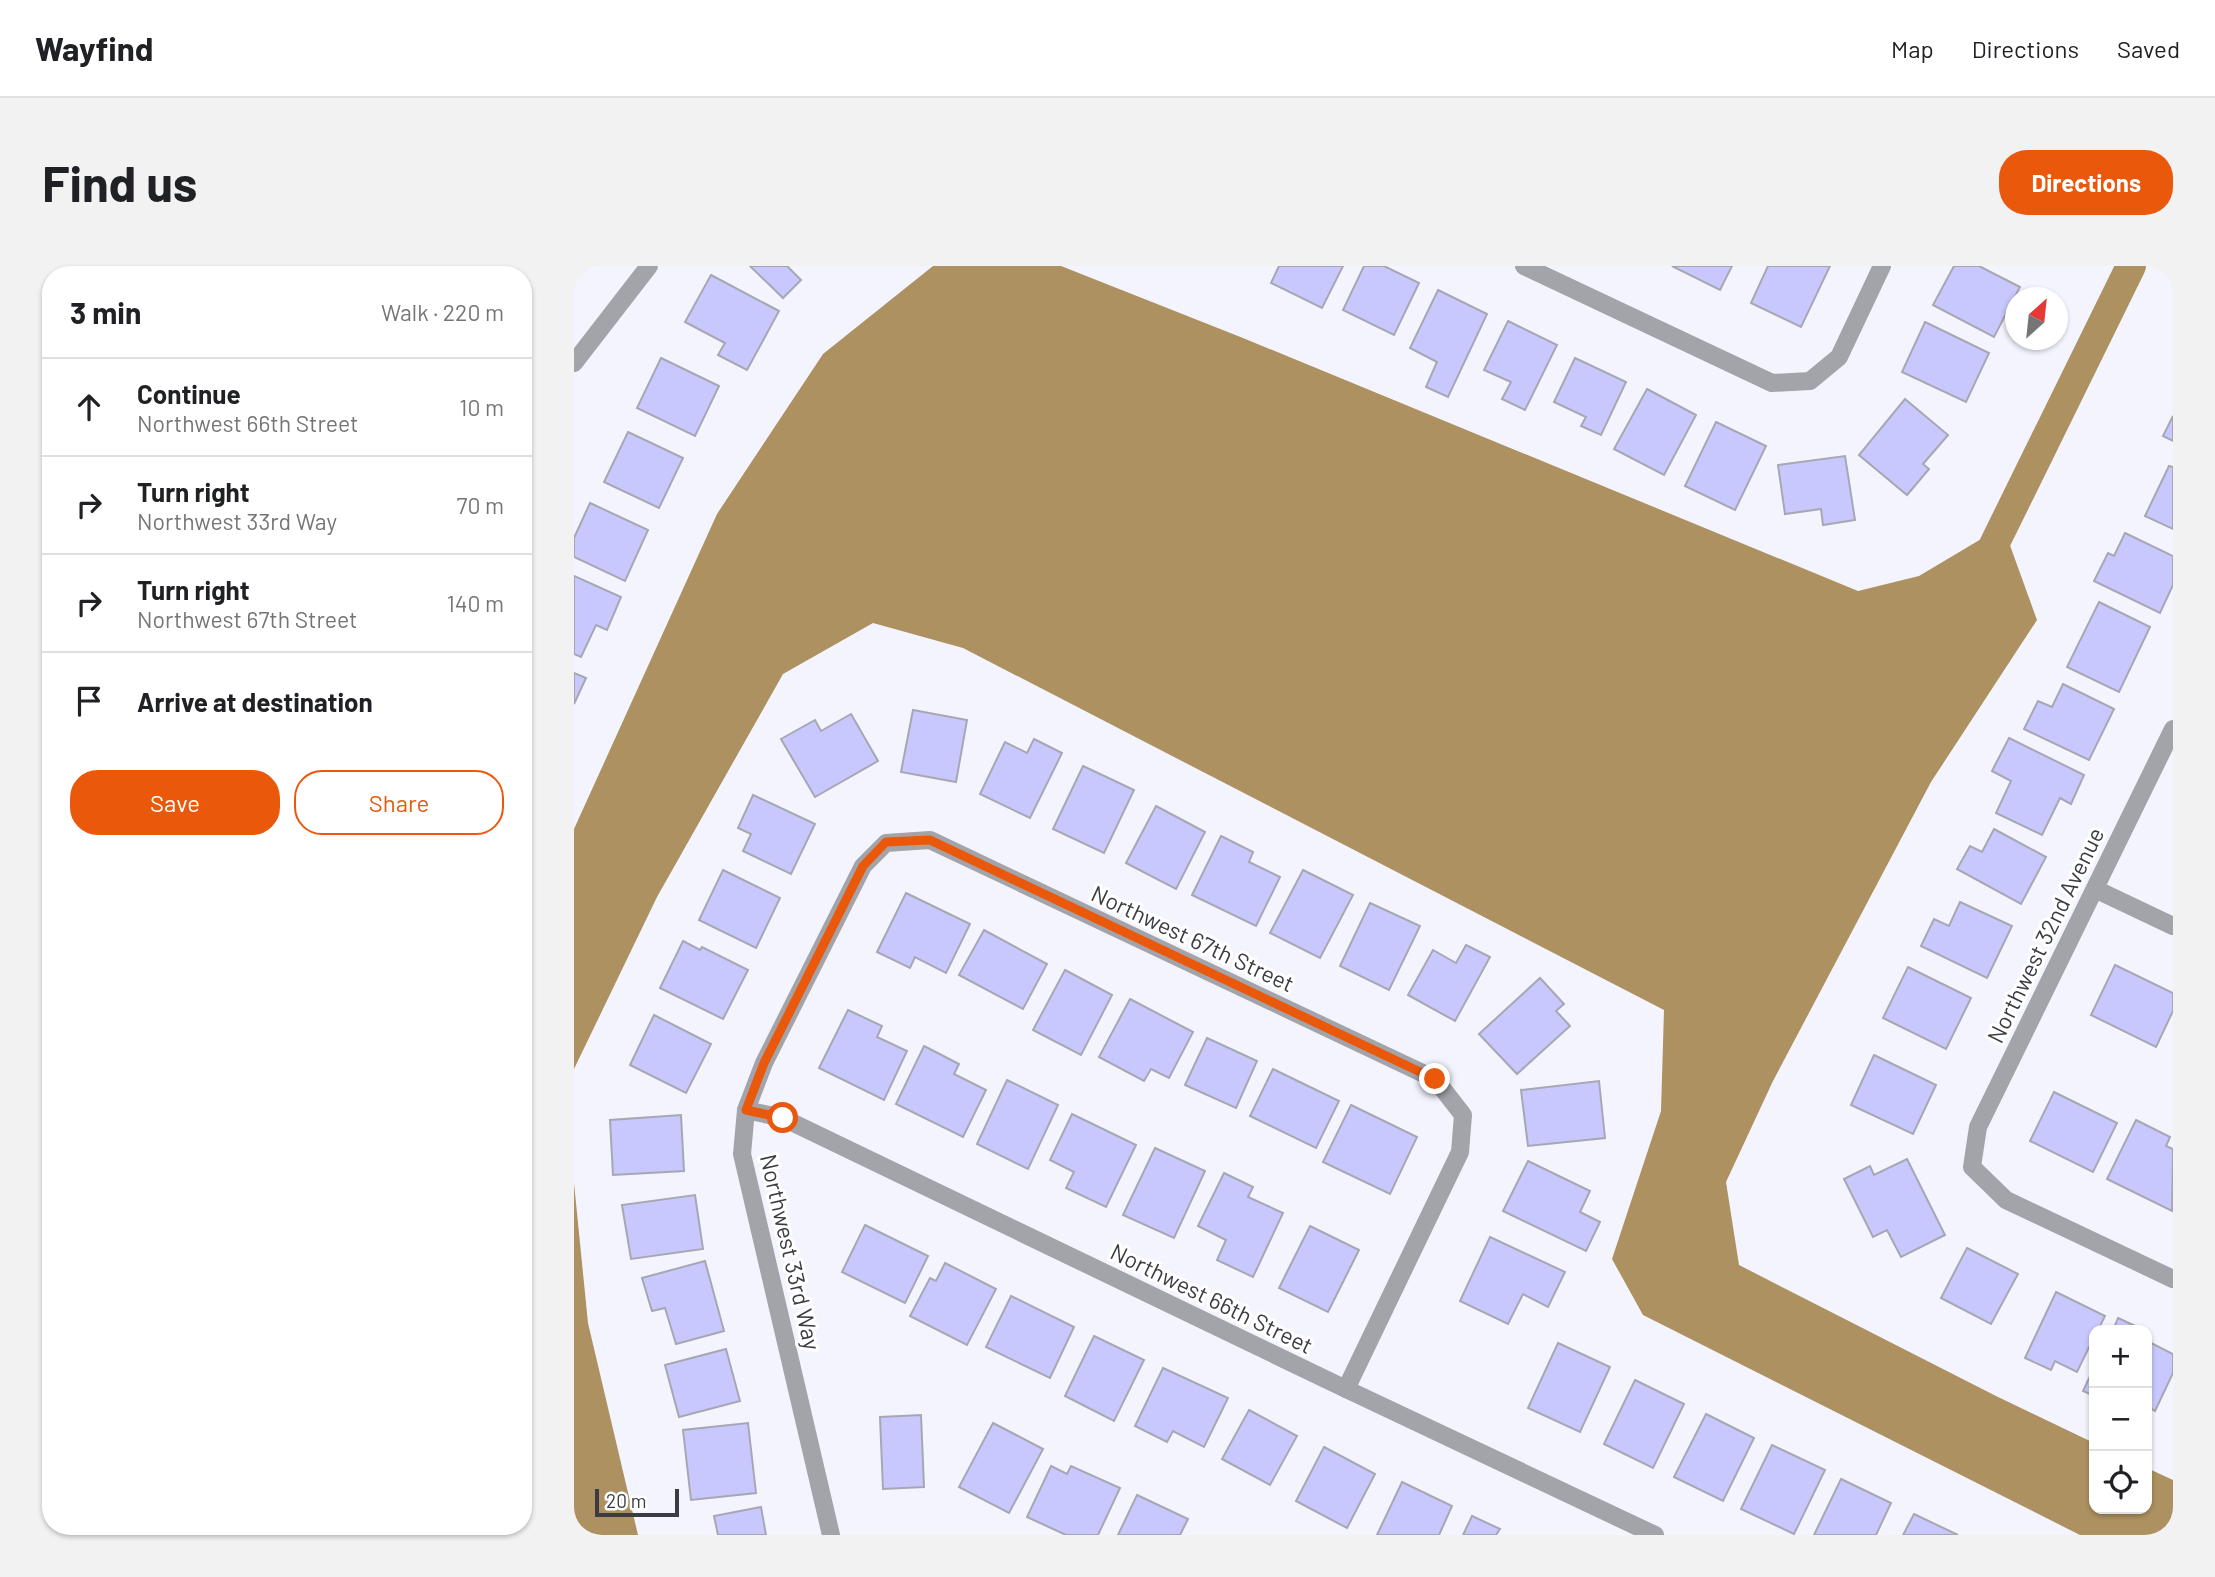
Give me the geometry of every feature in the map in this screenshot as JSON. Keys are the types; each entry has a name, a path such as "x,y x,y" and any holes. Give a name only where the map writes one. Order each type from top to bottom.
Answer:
{"street":[{"path":"574,363 649,266"},
{"path":"1524,266 1772,383 1810,381 1839,357 1882,266"},
{"name":"Northwest 32nd Avenue","path":"2173,729 1978,1127 1972,1167 2006,1200 2173,1279"},
{"name":"Northwest 67th Street","path":"886,842 930,840 1435,1079 1463,1115 1460,1152 1346,1390"},
{"name":"Northwest 33rd Way","path":"831,1535 742,1154 746,1110 764,1063 863,866 886,842"},
{"path":"2095,889 2173,926"},
{"name":"Northwest 66th Street","path":"746,1110 783,1118 1346,1390 1655,1535"}],"shaded area":[{"path":"933,266 1061,266 1858,591 1919,576 2003,526 2037,620 1931,782 1773,1081 1726,1182 1739,1265 2089,1441 2089,1514 2152,1514 2152,1470 2173,1480 2173,1535 2080,1535 1643,1315 1612,1259 1661,1111 1664,1010 963,648 873,623 783,674 657,897 574,1069 574,829 717,514 823,354"},
{"path":"574,1183 588,1323 638,1535 574,1535"}],"building":[{"path":"750,266 787,266 801,280 783,298"},
{"path":"1279,266 1343,266 1322,308 1271,283"},
{"path":"1364,266 1384,266 1419,283 1394,335 1343,310"},
{"path":"1672,266 1732,266 1720,290"},
{"path":"1768,266 1830,266 1801,327 1751,303"},
{"path":"1954,266 1979,266 2020,287 2005,287 2005,316 1994,337 1933,305"},
{"path":"711,275 779,311 747,370 718,355 725,343 685,322"},
{"path":"1438,290 1487,314 1448,397 1426,387 1437,362 1410,348"},
{"path":"1508,321 1557,345 1525,410 1502,399 1511,382 1484,370"},
{"path":"1925,322 1989,353 1966,402 1902,372"},
{"path":"661,358 719,386 695,436 637,408"},
{"path":"1575,358 1626,382 1601,435 1581,426 1586,417 1554,402"},
{"path":"1647,389 1696,415 1664,475 1614,449"},
{"path":"1905,399 1948,435 1923,464 1929,469 1907,495 1859,455"},
{"path":"2173,416 2173,441 2163,436"},
{"path":"1716,422 1766,446 1735,510 1685,486"},
{"path":"628,432 683,458 659,508 604,482"},
{"path":"1845,456 1855,520 1823,525 1821,509 1785,514 1778,465"},
{"path":"2169,466 2173,467 2173,529 2145,516"},
{"path":"590,503 648,530 625,581 574,557 574,538"},
{"path":"2125,533 2173,556 2173,585 2160,613 2094,581 2108,553 2114,556"},
{"path":"574,576 621,597 607,630 596,625 581,657 574,654"},
{"path":"2099,602 2150,627 2119,692 2067,667"},
{"path":"574,673 586,678 574,704"},
{"path":"2063,684 2114,709 2089,760 2024,729 2038,701 2052,707"},
{"path":"913,710 967,720 956,782 901,772"},
{"path":"851,714 878,761 815,797 781,739 815,720 821,731"},
{"path":"2009,738 2084,775 2071,804 2060,798 2042,835 1996,813 2011,781 1992,771"},
{"path":"1034,739 1062,753 1030,818 980,794 1005,742 1027,753"},
{"path":"1083,766 1134,790 1104,853 1053,829"},
{"path":"753,795 815,824 791,874 743,851 751,834 738,828"},
{"path":"1156,806 1205,832 1176,889 1126,863"},
{"path":"1994,829 2046,857 2021,904 1957,869 1970,846 1982,852"},
{"path":"1221,836 1253,852 1249,862 1280,877 1256,926 1192,895"},
{"path":"723,870 780,898 756,948 699,920"},
{"path":"1303,870 1353,895 1320,958 1270,933"},
{"path":"906,893 970,924 946,973 915,957 910,968 877,952"},
{"path":"1960,902 2012,926 1987,978 1921,946 1934,919 1949,926"},
{"path":"1370,903 1420,926 1389,990 1340,966"},
{"path":"984,930 1047,964 1023,1009 959,975"},
{"path":"683,941 700,950 702,947 748,970 723,1019 660,988"},
{"path":"1466,945 1490,957 1455,1021 1408,995 1433,950 1456,963"},
{"path":"2115,965 2173,993 2173,1011 2156,1047 2091,1015"},
{"path":"1908,967 1971,998 1946,1049 1883,1018"},
{"path":"1065,970 1112,995 1081,1055 1033,1030"},
{"path":"1540,978 1564,1004 1556,1011 1570,1026 1517,1074 1479,1034"},
{"path":"1130,999 1193,1032 1169,1078 1151,1069 1144,1081 1099,1057"},
{"path":"848,1010 882,1026 877,1037 907,1051 884,1100 819,1068"},
{"path":"654,1015 711,1044 686,1093 630,1065"},
{"path":"1207,1038 1257,1061 1236,1108 1185,1085"},
{"path":"924,1046 959,1064 954,1074 986,1090 963,1137 896,1104"},
{"path":"1874,1055 1936,1085 1913,1134 1851,1105"},
{"path":"1273,1069 1339,1101 1316,1148 1250,1116"},
{"path":"1007,1080 1058,1105 1028,1169 977,1144"},
{"path":"1599,1081 1605,1138 1528,1146 1521,1090"},
{"path":"2054,1092 2117,1123 2093,1172 2030,1141"},
{"path":"1351,1105 1417,1137 1390,1194 1323,1162"},
{"path":"1072,1114 1136,1145 1106,1207 1066,1188 1074,1172 1050,1160"},
{"path":"681,1115 684,1171 613,1175 610,1120"},
{"path":"2136,1120 2170,1137 2166,1146 2173,1149 2172,1211 2107,1179"},
{"path":"1155,1148 1205,1171 1174,1238 1123,1215"},
{"path":"1907,1159 1945,1235 1901,1257 1887,1230 1873,1237 1844,1179 1870,1166 1874,1175"},
{"path":"1528,1161 1590,1191 1580,1212 1600,1222 1586,1251 1503,1211"},
{"path":"1224,1173 1253,1187 1248,1197 1283,1213 1253,1277 1217,1260 1226,1240 1198,1226"},
{"path":"695,1195 703,1249 631,1259 622,1205"},
{"path":"865,1225 928,1256 905,1303 842,1272"},
{"path":"1310,1226 1359,1250 1328,1312 1279,1288"},
{"path":"1490,1237 1565,1272 1548,1307 1523,1294 1508,1324 1460,1301"},
{"path":"1967,1248 2018,1274 1991,1324 1941,1298"},
{"path":"705,1261 724,1331 676,1344 665,1308 652,1311 642,1278"},
{"path":"945,1263 996,1289 967,1345 910,1316 930,1278 936,1281"},
{"path":"2056,1292 2105,1316 2100,1325 2089,1325 2089,1347 2077,1372 2055,1361 2051,1370 2025,1358"},
{"path":"1011,1296 1074,1327 1050,1378 986,1347"},
{"path":"2118,1318 2133,1325 2115,1325"},
{"path":"1094,1336 1144,1360 1114,1421 1065,1396"},
{"path":"1558,1343 1610,1367 1580,1432 1528,1408"},
{"path":"2152,1344 2173,1354 2173,1373 2155,1411 2152,1409"},
{"path":"726,1349 740,1401 679,1417 665,1365"},
{"path":"1163,1368 1228,1398 1204,1447 1173,1431 1167,1442 1135,1426"},
{"path":"2089,1378 2089,1394 2083,1391"},
{"path":"1635,1380 1684,1404 1653,1468 1604,1444"},
{"path":"1249,1410 1297,1436 1270,1485 1222,1459"},
{"path":"1706,1414 1754,1438 1723,1501 1674,1477"},
{"path":"921,1415 924,1487 883,1489 880,1417"},
{"path":"748,1423 756,1493 691,1500 683,1430"},
{"path":"993,1423 1043,1449 1009,1513 959,1487"},
{"path":"1772,1445 1825,1470 1794,1534 1741,1509"},
{"path":"1324,1447 1375,1474 1347,1528 1296,1501"},
{"path":"1051,1466 1067,1474 1071,1466 1120,1488 1098,1535 1066,1535 1027,1517"},
{"path":"1841,1479 1891,1503 1876,1535 1814,1535"},
{"path":"1402,1482 1452,1506 1439,1535 1377,1535"},
{"path":"1137,1495 1188,1519 1180,1535 1118,1535"},
{"path":"761,1507 766,1535 718,1535 714,1516"},
{"path":"1914,1514 1958,1535 1903,1535"},
{"path":"1472,1516 1500,1529 1496,1535 1463,1535"}],"waterway":[{"path":"1985,563 2131,266"}],"route":[{"path":"783,1118 746,1110 764,1063 863,866 886,842 930,840 1435,1079"}]}
